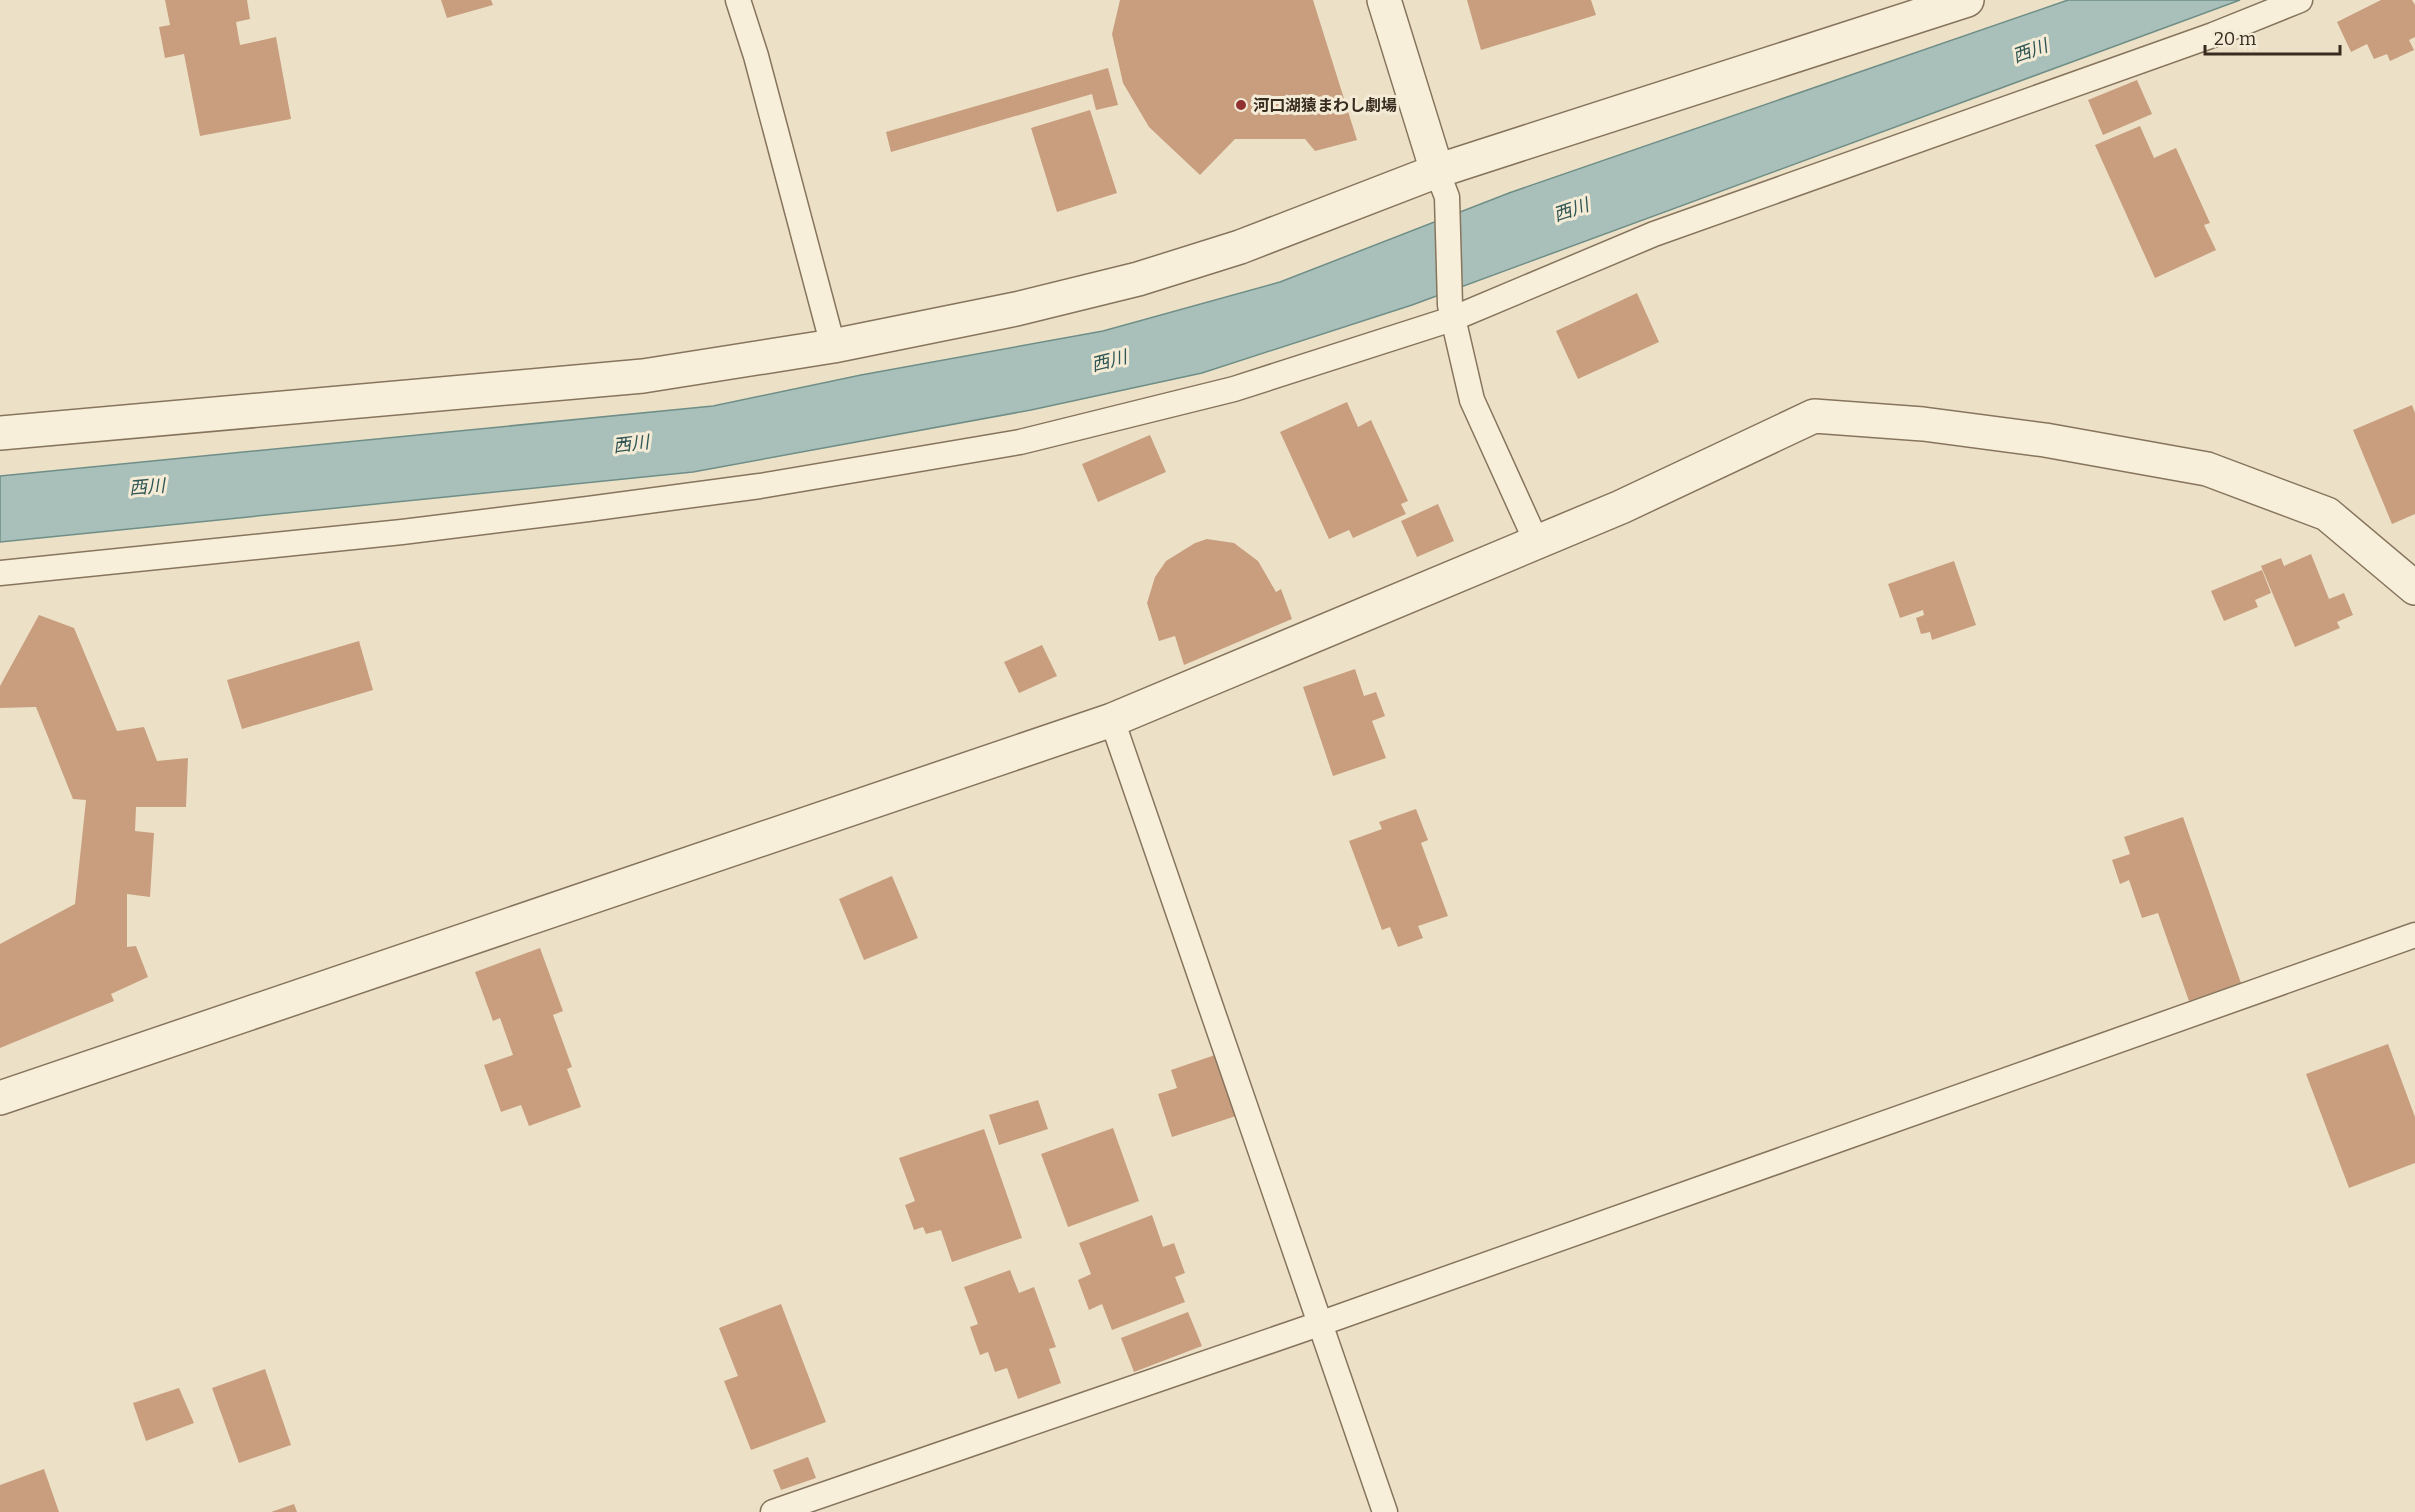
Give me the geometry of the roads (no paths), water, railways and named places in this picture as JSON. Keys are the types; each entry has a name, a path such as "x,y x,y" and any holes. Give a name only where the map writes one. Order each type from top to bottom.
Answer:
{"street":[{"path":"1384,0 1442,184"},
{"path":"0,433 642,376 833,346 1016,309 1138,279 1442,184 1966,0"},
{"path":"0,1098 1112,720 1621,507 1814,416 1923,424 2034,438 2207,469 2327,514 2415,588"}],"lane":[{"path":"738,0 756,56 833,346"},
{"path":"0,573 390,533 760,486 1020,442 1234,389 1451,312 1654,234 2202,39 2300,0"},
{"path":"1442,184 1451,312 1472,400 1536,541"},
{"path":"1112,720 1385,1512"},
{"path":"773,1512 1319,1324 2415,935"}],"water":[{"name":"西川","path":"2068,0 2240,0 1412,305 1202,373 1031,410 693,472 0,542 0,476 713,406 861,375 1103,331 1280,282 1509,193"}],"place":[{"name":"河口湖猿まわし劇場","path":"1241,105"}]}
